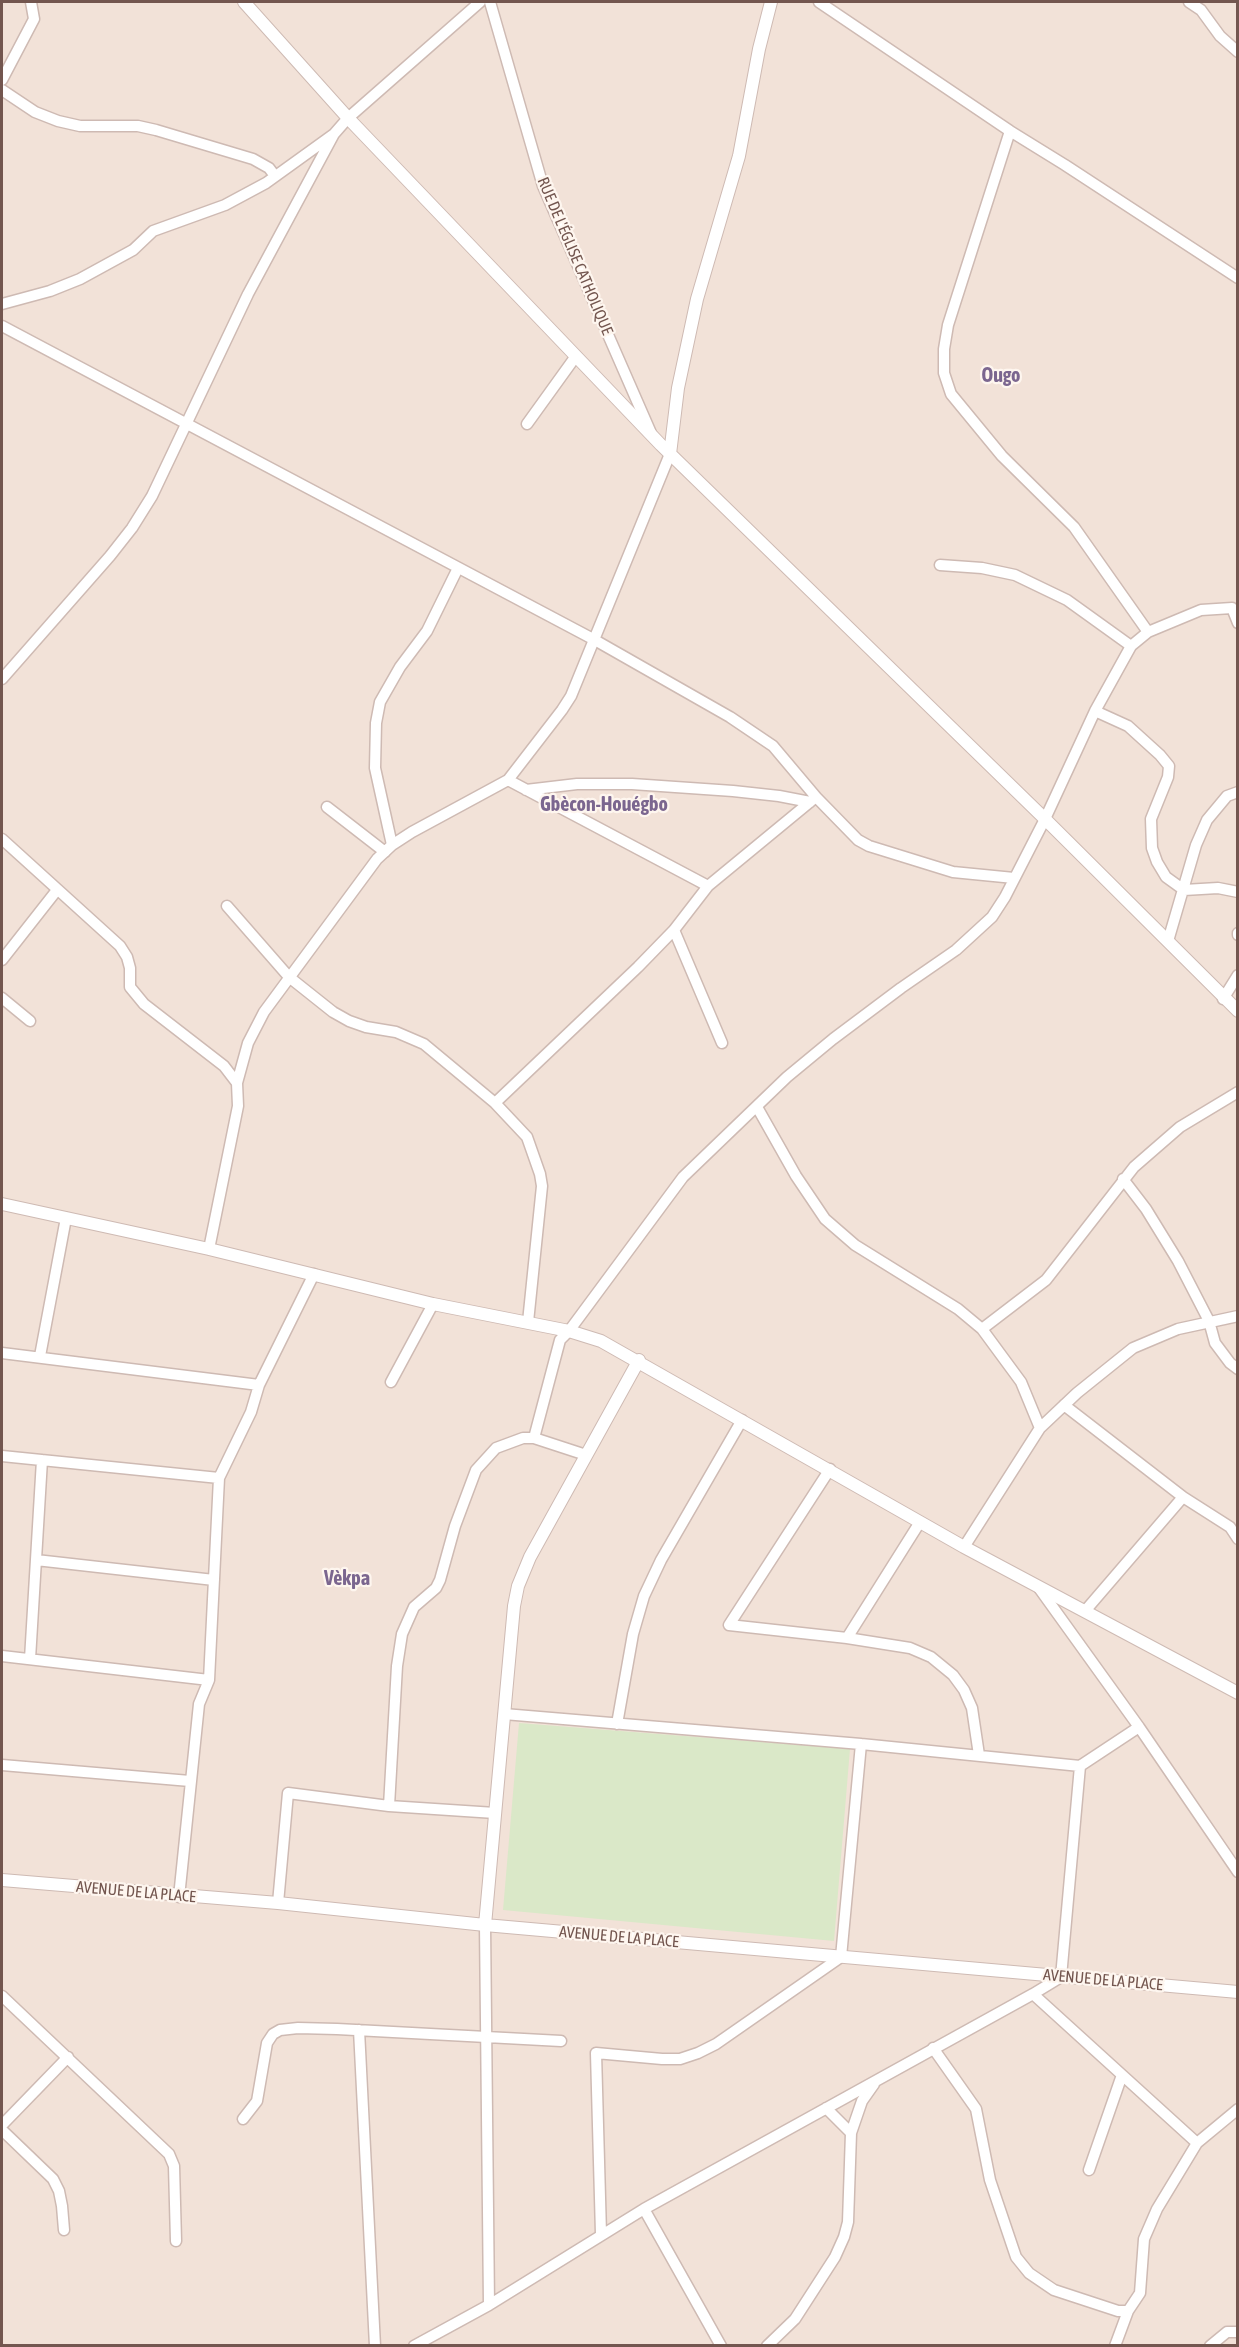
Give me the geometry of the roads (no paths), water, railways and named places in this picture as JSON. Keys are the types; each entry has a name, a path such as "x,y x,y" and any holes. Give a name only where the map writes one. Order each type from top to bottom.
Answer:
{"street":[{"path":"2,80 34,19 31,2"},
{"path":"244,2 348,118 652,436 1045,819 1223,999 1238,1011"},
{"path":"2,679 132,528 152,496 248,294 334,134 348,118 480,2"},
{"name":"RUE DE L'ÉGLISE CATHOLIQUE","path":"490,2 543,186 652,436"},
{"path":"209,1249 238,1106 237,1083 255,1027 363,877 389,848 508,780 571,696 670,454 678,388 697,299 739,156 759,50 771,2"},
{"path":"819,2 1010,131 1238,278"},
{"path":"1189,2 1201,10 1220,36 1238,52"},
{"path":"2,90 35,112 58,122 80,126 138,126 156,130 253,159 269,168 275,176"},
{"path":"1010,131 948,325 944,349 944,372 951,394 1002,456 1074,528 1148,632"},
{"path":"2,304 50,291 80,279 133,250 153,231 225,205 275,176 334,134"},
{"path":"2,326 593,639 758,734 787,760 813,800 848,832 870,846 953,872 1014,878"},
{"path":"527,424 576,356"},
{"path":"940,565 982,568 1015,575 1066,600 1131,646"},
{"path":"389,848 375,768 376,723 380,702 400,667 427,631 458,568"},
{"path":"534,1437 558,1344 570,1331 683,1177 787,1077 833,1039 956,950 992,917 1045,819 1095,711 1131,646 1148,632 1201,610 1235,604 1238,623"},
{"path":"1095,711 1128,726 1160,754 1169,766 1168,777 1151,819 1152,848 1156,862 1166,877 1184,890 1218,888 1238,892"},
{"path":"508,780 708,886"},
{"path":"526,790 577,784 632,784 733,791 813,800"},
{"path":"1168,941 1196,845 1207,820 1227,796 1238,792"},
{"path":"495,1103 584,1020 674,930 708,886 813,800"},
{"path":"327,807 389,848"},
{"path":"2,839 120,946 127,957 130,968 130,987 136,996 224,1066 237,1083"},
{"path":"2,960 57,890"},
{"path":"228,906 290,977 333,1012 349,1022 396,1032 424,1044 495,1103 527,1137 540,1174 541,1197 528,1322"},
{"path":"674,930 722,1043"},
{"path":"1223,999 1238,975"},
{"path":"2,998 30,1021"},
{"path":"982,1329 1046,1280 1065,1259 1134,1167 1180,1127 1238,1092"},
{"path":"757,1107 782,1153 825,1219 855,1245 958,1309 982,1329 1021,1382 1040,1428"},
{"path":"1124,1179 1146,1209 1178,1261 1209,1320 1215,1343 1238,1369"},
{"path":"2,1204 209,1249 433,1304 570,1331 601,1341 639,1360 964,1547 1238,1693"},
{"path":"40,1356 66,1218"},
{"path":"179,1896 199,1704 209,1680 219,1478 251,1412 259,1384 314,1274"},
{"path":"391,1382 433,1304"},
{"path":"964,1547 1040,1428 1064,1405 1133,1348 1178,1329 1209,1320 1238,1316"},
{"path":"2,1353 259,1384"},
{"path":"489,2305 485,1925 514,1606 518,1586 530,1557 639,1360"},
{"path":"1064,1405 1183,1497 1230,1527 1238,1539"},
{"path":"617,1724 633,1634 644,1596 742,1420"},
{"path":"389,1806 397,1666 405,1625 414,1607 431,1592 440,1580 458,1517 476,1470 496,1448 510,1442 534,1437 586,1455"},
{"path":"2,1456 219,1478"},
{"path":"30,1659 42,1460"},
{"path":"830,1469 729,1625 847,1638 910,1648 921,1652 940,1663 964,1690 972,1708 979,1755"},
{"path":"1086,1611 1183,1497"},
{"path":"847,1638 920,1522"},
{"path":"36,1560 214,1580"},
{"path":"1039,1588 1139,1727 1238,1872"},
{"path":"2,1656 209,1680"},
{"path":"504,1714 861,1744 1080,1766 1139,1727"},
{"path":"601,2234 597,2053 662,2059 681,2058 698,2053 716,2044 841,1957 861,1744"},
{"path":"2,1765 190,1781"},
{"path":"414,2346 489,2305 644,2209 1061,1977 1080,1766"},
{"path":"278,1903 288,1793 389,1806 495,1813"},
{"name":"AVENUE DE LA PLACE","path":"2,1880 278,1903 485,1925 1238,1992"},
{"path":"1033,1994 1197,2144"},
{"path":"2,1996 169,2154 174,2166 176,2241"},
{"path":"243,2119 257,2101 267,2043 273,2034 280,2030 298,2028 359,2030 561,2041"},
{"path":"359,2030 375,2346"},
{"path":"933,2048 976,2109 990,2180 1016,2257 1029,2273 1054,2290 1118,2312 1128,2311"},
{"path":"2,2126 68,2057"},
{"path":"1089,2170 1122,2075"},
{"path":"767,2346 795,2319 835,2257 844,2237 850,2201 851,2133 862,2101 876,2081"},
{"path":"826,2108 851,2133"},
{"path":"1115,2346 1128,2311 1140,2293 1142,2250 1148,2229 1166,2192 1197,2144 1238,2109"},
{"path":"2,2130 54,2179 62,2206 64,2230"},
{"path":"644,2209 721,2346"},
{"path":"1210,2346 1227,2332 1238,2332"}],"district":[{"name":"Ougo","path":"1001,376"},
{"name":"Gbècon-Houégbo","path":"604,805"},
{"name":"Vèkpa","path":"347,1579"}]}
